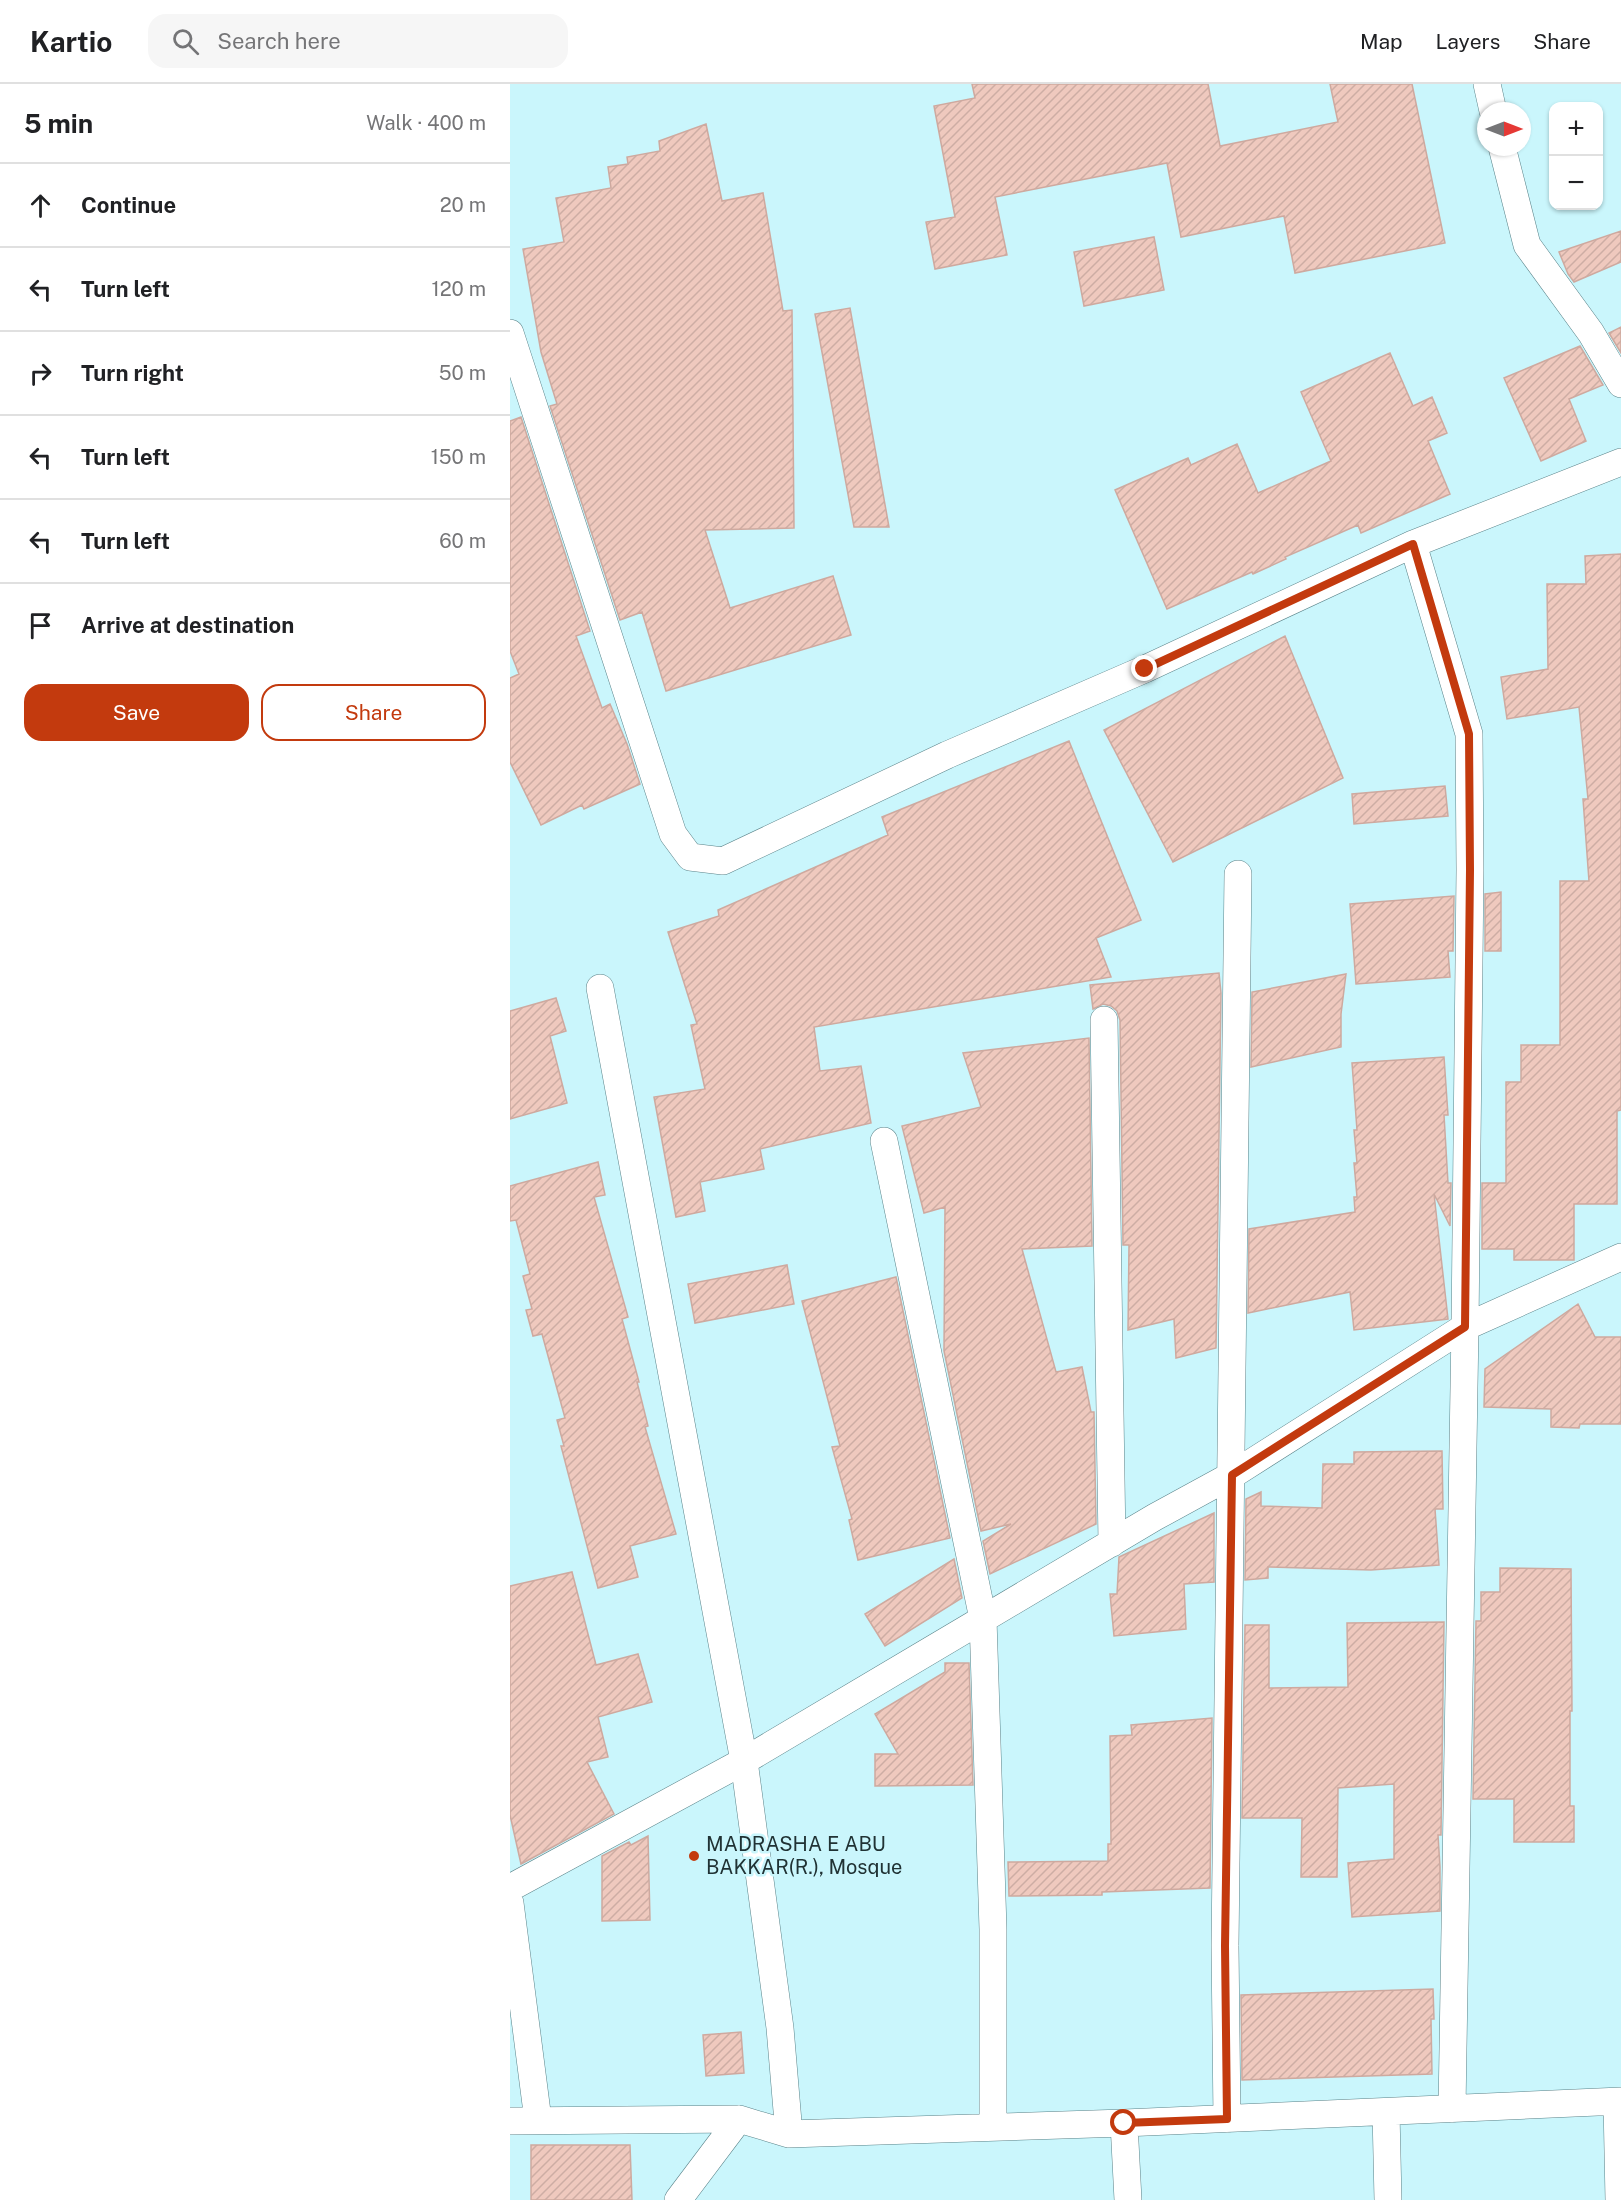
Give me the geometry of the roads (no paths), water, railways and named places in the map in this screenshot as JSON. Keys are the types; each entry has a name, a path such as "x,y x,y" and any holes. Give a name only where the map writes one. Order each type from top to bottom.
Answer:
{"street":[{"path":"1486,84 1491,102"},
{"path":"1504,156 1527,245 1591,333 1621,384"},
{"path":"510,333 673,834 690,857 723,861 947,756 1145,669 1413,544 1621,462"},
{"path":"1413,544 1469,734 1470,870 1465,1327 1452,2109"},
{"path":"1227,2119 1225,1946 1238,874"},
{"path":"600,988 744,1761 780,2028 789,2134"},
{"path":"1104,1020 1112,1543"},
{"path":"884,1141 983,1619 993,1929 993,2127"},
{"path":"510,1888 744,1761 1112,1543 1232,1475 1465,1327 1621,1257"},
{"path":"510,1903 538,2120"},
{"path":"510,2121 739,2119 789,2134 1227,2119 1619,2101 1619,2200"},
{"path":"1386,2112 1388,2200"},
{"path":"678,2200 739,2119"},
{"path":"1124,2123 1128,2200"}],"place":[{"name":"MADRASHA E ABU BAKKAR(R.), Mosque","path":"694,1856"}]}
